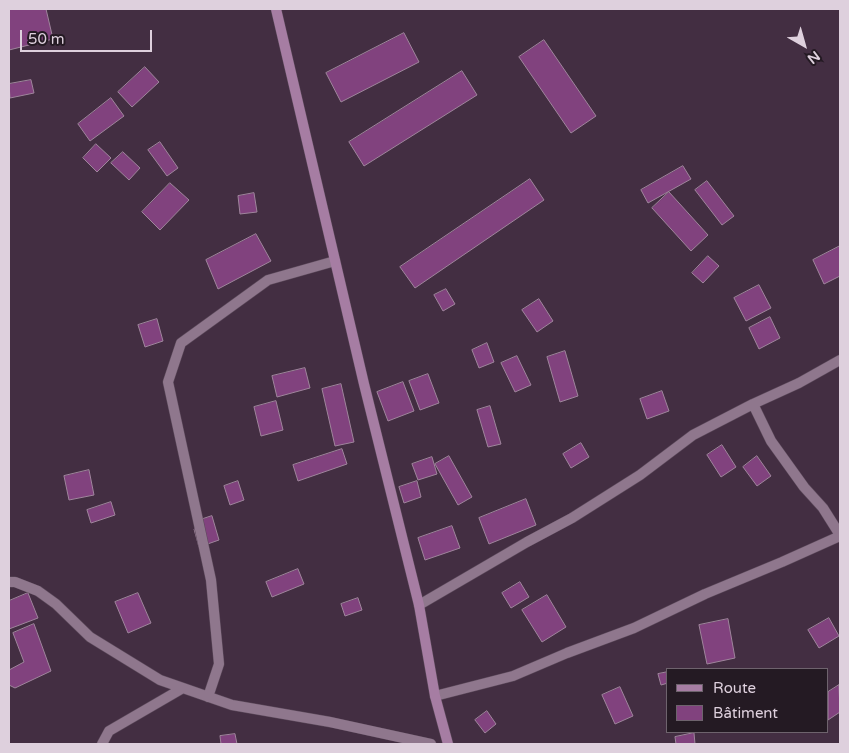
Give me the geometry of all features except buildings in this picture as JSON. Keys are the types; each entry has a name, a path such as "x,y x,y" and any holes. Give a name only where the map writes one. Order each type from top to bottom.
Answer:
{"street":[{"path":"276,9 364,384 419,605 435,696 448,744"},
{"path":"208,697 219,664 211,580 168,382 182,343 268,280 335,261"},
{"path":"419,605 572,518 640,475 693,435 752,404 799,383 840,360"},
{"path":"435,696 513,676 634,628 705,594 840,536 823,508 804,487 771,441 752,404"},
{"path":"9,582 15,582 38,591 56,604 90,637 160,680 232,705 330,722 431,744"},
{"path":"102,744 109,731 182,688"}]}
